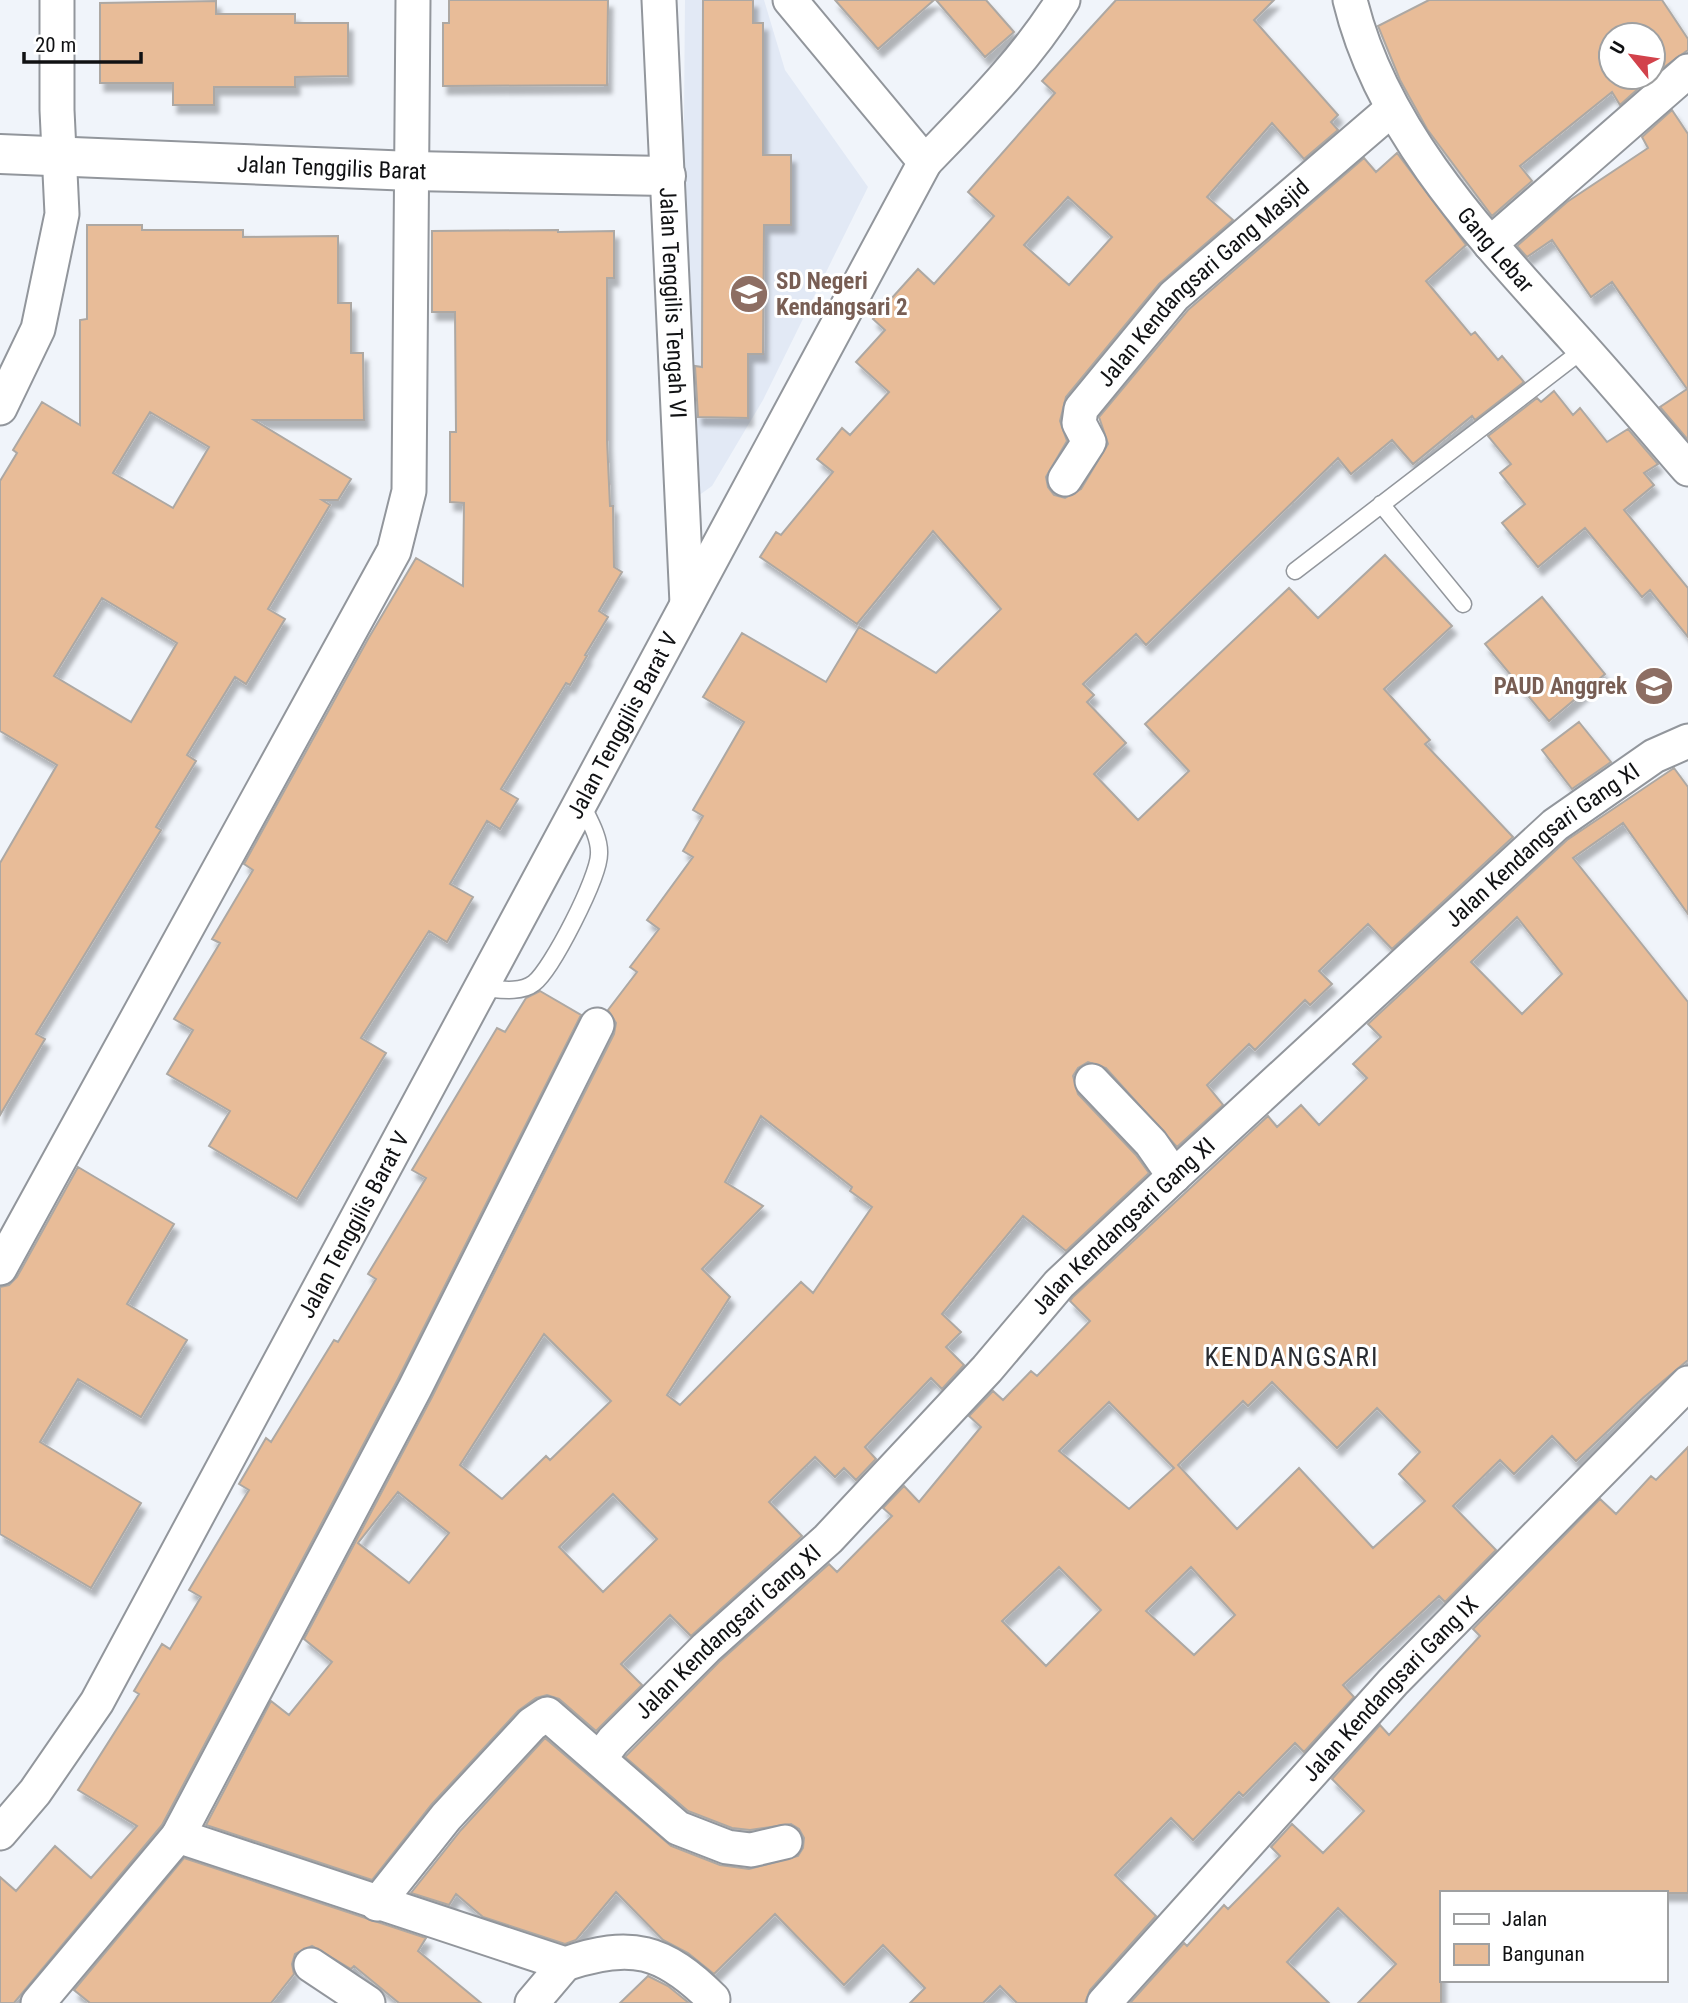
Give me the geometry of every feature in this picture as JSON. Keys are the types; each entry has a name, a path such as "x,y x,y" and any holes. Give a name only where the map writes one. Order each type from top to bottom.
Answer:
{"street":[{"path":"0,408 38,329 54,265 62,214 57,0"},
{"path":"0,1268 394,551 409,491 412,0"},
{"name":"Jalan Tenggilis Tengah VI","path":"659,0 687,604"},
{"path":"790,0 925,162"},
{"name":"Jalan Tenggilis Barat V","path":"0,1833 35,1792 97,1702 925,162 996,89 1047,26 1063,0"},
{"name":"Gang Lebar","path":"1350,0 1369,61 1392,109 1489,244 1688,470"},
{"path":"1489,244 1688,71"},
{"name":"Jalan Kendangsari Gang Masjid","path":"1065,479 1089,443 1079,423 1081,409 1174,296 1392,109"},
{"name":"Jalan Tenggilis Barat","path":"0,154 412,171 666,176"},
{"name":"Jalan Kendangsari Gang XI","path":"600,1758 612,1741 706,1648 828,1539 987,1369 1059,1284 1174,1176 1555,824 1654,756 1688,741"},
{"path":"37,2003 178,1836 415,1388 597,1025"},
{"path":"1092,1081 1151,1143 1174,1176"},
{"name":"Jalan Kendangsari Gang IX","path":"1104,2003 1393,1682 1688,1383"},
{"path":"377,1905 446,1817 540,1716 547,1714 678,1828 727,1847 751,1850 785,1842"},
{"path":"178,1836 377,1905 565,1964"},
{"path":"532,2003 565,1964 590,1955 628,1952 654,1955 689,1975 713,1999"},
{"path":"311,1965 368,2003"}],"lane":[{"path":"1295,571 1584,349"},
{"path":"1381,504 1463,604"},
{"path":"481,988 512,990 533,985 546,970 595,878 600,852 581,803"}],"shaded area":[{"name":"SD Negeri Kendangsari 2","path":"685,0 764,0 785,70 868,187 763,400 712,486 691,501 681,464"}],"building":[{"path":"449,0 608,0 607,85 443,86 443,23 449,23"},
{"path":"703,0 753,0 753,23 763,23 763,155 791,155 791,225 764,225 763,354 748,354 748,418 698,417 695,366 702,367"},
{"path":"835,0 934,0 878,49"},
{"path":"936,0 986,0 1014,32 985,57"},
{"path":"1116,0 1274,0 1254,20 1338,115 1331,122 1338,130 1304,159 1272,123 1207,197 1233,220 1159,284 1066,397 1060,421 1067,441 1046,477 1048,487 1054,495 1065,498 1081,489 1108,444 1099,417 1188,310 1364,158 1376,172 1397,153 1466,245 1426,281 1471,335 1475,332 1498,360 1502,356 1524,382 1475,420 1472,416 1413,464 1392,440 1351,474 1338,458 1146,645 1136,634 1083,684 1094,695 1087,702 1126,743 1094,774 1138,820 1189,771 1145,724 1289,588 1318,618 1385,555 1452,626 1384,689 1430,740 1425,744 1513,837 1392,949 1368,924 1319,971 1332,984 1310,1005 1305,1000 1255,1050 1249,1044 1207,1085 1223,1105 1177,1147 1106,1068 1088,1062 1078,1068 1073,1076 1078,1094 1136,1155 1149,1173 1066,1251 1023,1216 942,1314 961,1332 946,1347 964,1365 942,1389 931,1378 865,1447 876,1459 856,1480 844,1468 835,1477 815,1457 769,1502 802,1536 691,1636 670,1615 621,1664 642,1685 596,1731 559,1699 547,1695 536,1698 518,1711 432,1804 372,1880 206,1825 271,1701 289,1715 332,1662 304,1639 432,1397 614,1034 616,1023 608,1010 637,972 630,967 659,929 647,920 693,857 683,851 703,816 693,810 744,722 703,697 742,633 826,682 859,627 936,673 1001,609 933,531 857,624 760,557 776,532 781,535 833,472 817,459 842,428 850,435 889,392 856,362 885,330 873,319 918,269 934,284 994,216 968,192 1055,93 1042,81","holes":["1068,197 1112,237 1069,285 1024,245","761,1116 852,1187 850,1191 872,1207 813,1293 801,1282 680,1405 667,1395 730,1297 702,1269 763,1206 725,1182","544,1334 611,1401 550,1460 546,1456 502,1499 460,1465","398,1492 449,1533 409,1583 358,1543","613,1494 657,1539 603,1592 559,1547"]},
{"path":"1429,0 1662,0 1688,39 1688,50 1667,65 1667,21 1597,21 1597,91 1636,91 1620,105 1612,92 1520,166 1532,181 1492,216 1427,129 1400,80 1378,26"},
{"path":"216,1 216,14 295,14 295,23 348,23 348,76 295,77 295,87 214,87 214,105 173,105 173,83 100,83 100,3"},
{"path":"1672,110 1688,134 1688,440 1660,407 1687,389 1612,282 1591,297 1552,240 1527,257 1517,246 1567,202 1648,148 1642,137"},
{"path":"87,225 142,225 142,230 243,230 243,237 338,236 338,303 351,303 351,353 363,353 364,420 254,420 351,479 338,500 322,500 330,505 268,609 285,619 246,684 235,677 187,755 196,761 156,827 161,830 36,1034 45,1039 0,1115 0,863 57,765 0,731 0,481 17,453 13,450 42,402 80,425 80,320 87,319","holes":["150,412 209,447 173,508 113,473","102,598 177,643 131,722 54,676"]},
{"path":"432,231 614,231 614,278 607,278 607,440 610,506 613,506 614,567 622,572 599,611 608,617 585,655 587,656 570,685 566,683 501,789 518,799 500,829 487,821 450,884 473,897 447,942 429,931 361,1038 386,1053 297,1199 209,1146 230,1111 167,1074 193,1030 174,1019 220,943 212,939 253,870 244,864 368,639 416,558 463,586 464,503 450,502 450,432 456,432 455,312 432,312"},
{"path":"1554,391 1573,415 1580,408 1607,442 1628,429 1658,464 1644,473 1654,485 1624,510 1688,588 1688,637 1650,590 1642,597 1585,528 1538,567 1502,523 1525,504 1500,473 1511,464 1488,436 1537,398 1541,402"},
{"path":"1542,597 1605,674 1549,721 1485,644"},
{"path":"1579,722 1611,762 1572,789 1542,750"},
{"path":"1674,768 1688,787 1688,914 1623,823 1573,858 1688,1002 1688,1360 1576,1461 1552,1436 1514,1474 1500,1460 1453,1506 1496,1550 1445,1602 1439,1596 1343,1685 1354,1697 1304,1752 1295,1743 1243,1796 1239,1792 1193,1840 1171,1818 1115,1875 1156,1916 1090,1990 1085,2003 1017,2003 1000,1986 983,2003 910,2003 925,1988 883,1945 844,1985 775,1914 714,1974 688,1953 663,1940 616,1892 576,1940 565,1944 483,1917 456,1894 449,1905 411,1893 461,1830 545,1738 671,1846 720,1865 749,1869 798,1856 803,1848 804,1838 799,1829 791,1824 750,1830 732,1828 688,1811 625,1757 719,1662 829,1564 837,1572 892,1516 883,1508 904,1486 919,1502 981,1427 969,1416 993,1391 1003,1400 1031,1371 1037,1376 1090,1321 1070,1301 1073,1297 1268,1116 1277,1127 1301,1105 1319,1125 1367,1078 1353,1064 1381,1037 1368,1024 1567,840","holes":["1517,917 1562,974 1522,1014 1471,962","1272,1382 1337,1448 1377,1408 1420,1452 1399,1474 1425,1501 1373,1548 1299,1468 1237,1529 1178,1465 1243,1401 1248,1406","1109,1402 1174,1468 1129,1509 1059,1451","1059,1567 1101,1610 1046,1666 1002,1621","1191,1567 1235,1615 1194,1655 1146,1611"]},
{"path":"540,991 581,1015 398,1379 162,1825 14,2003 0,2003 0,1877 16,1891 55,1846 91,1878 137,1826 78,1790 139,1694 134,1691 162,1644 170,1649 201,1597 189,1590 249,1490 239,1484 266,1438 271,1442 334,1340 338,1342 376,1279 368,1274 426,1178 412,1170 497,1028 505,1032 526,998"},
{"path":"78,1167 174,1224 127,1304 187,1340 141,1417 78,1379 40,1442 141,1503 91,1588 0,1534 0,1287 9,1285 17,1277"},
{"path":"1688,1447 1688,1893 1440,1891 1441,2003 1358,2003 1396,1964 1338,1908 1287,1962 1329,2003 1130,2003 1184,1943 1187,1946 1224,1905 1228,1909 1280,1856 1271,1847 1292,1824 1323,1853 1364,1811 1332,1779 1380,1725 1389,1735 1480,1636 1473,1629 1600,1499 1616,1514 1651,1476 1656,1480"},
{"path":"184,1858 426,1938 418,1951 481,2003 399,2003 354,1966 351,1969 312,1946 295,1954 292,1964 294,1974 271,2003 90,2003 74,1990"},
{"path":"648,1976 668,1986 689,2003 620,2003"}],"place":[{"name":"SD Negeri Kendangsari 2","path":"749,294"},
{"name":"PAUD Anggrek","path":"1654,686"}],"district":[{"name":"KENDANGSARI","path":"1292,1357"}]}
